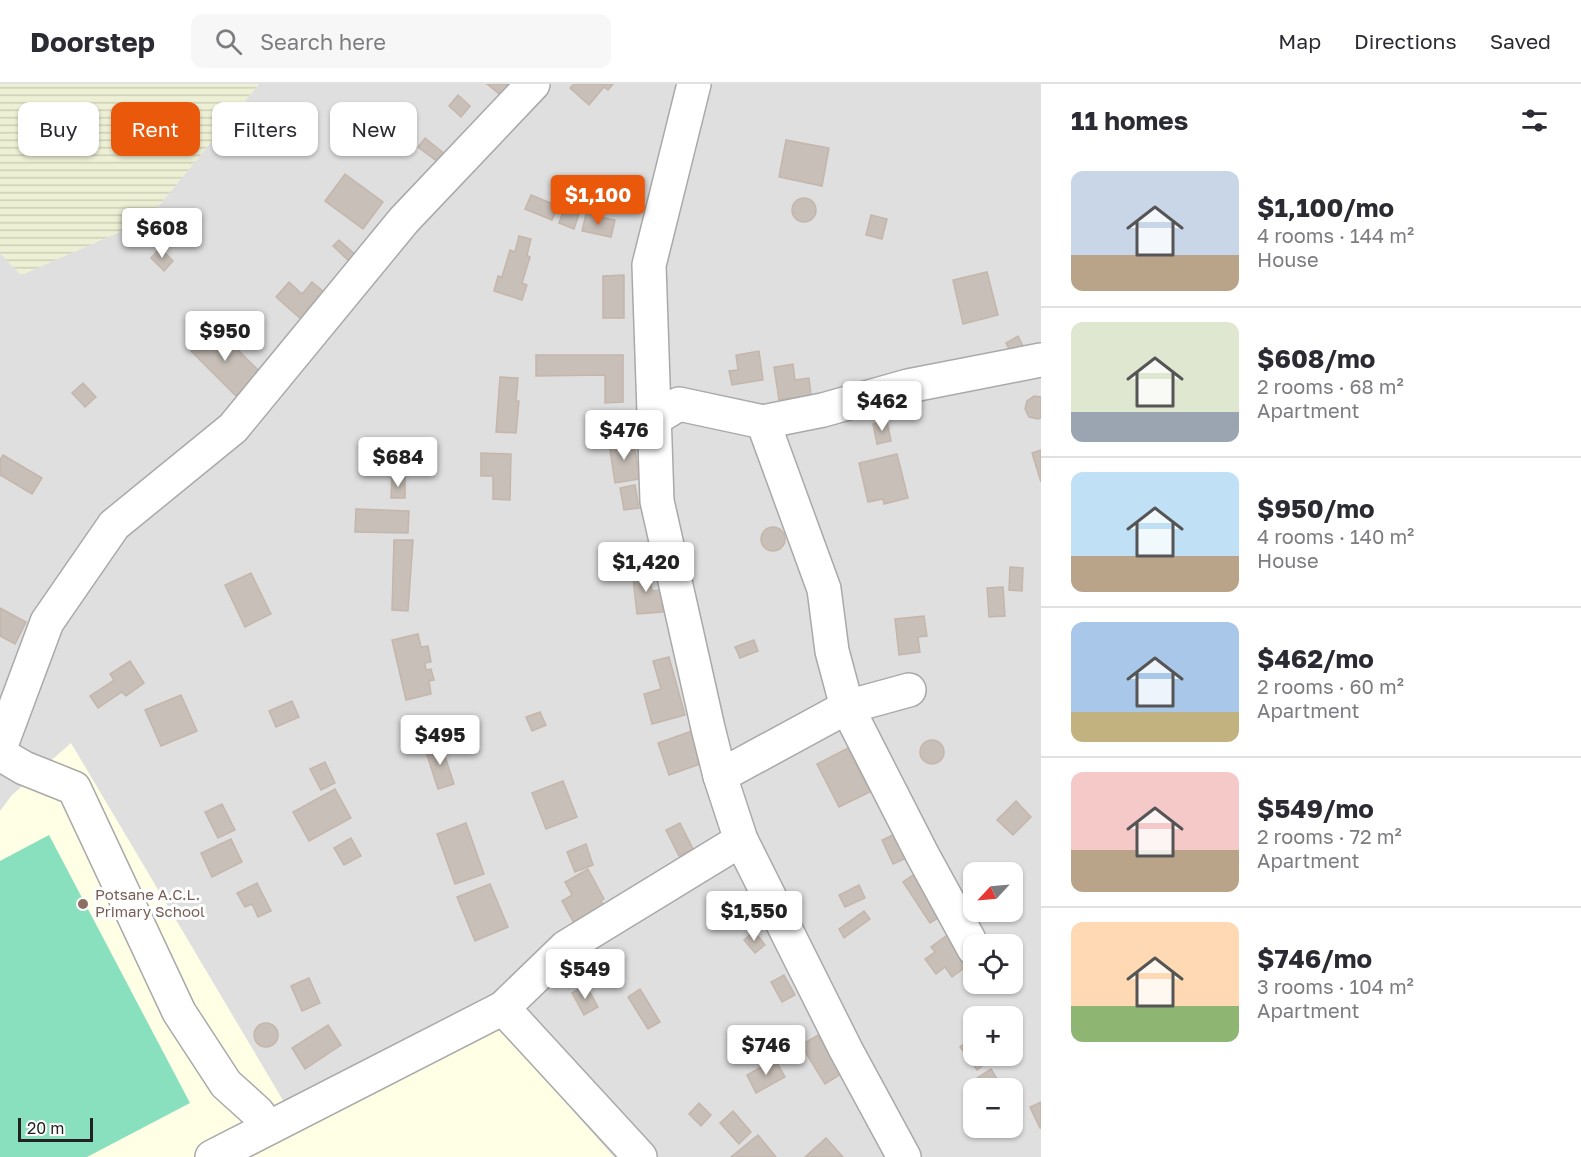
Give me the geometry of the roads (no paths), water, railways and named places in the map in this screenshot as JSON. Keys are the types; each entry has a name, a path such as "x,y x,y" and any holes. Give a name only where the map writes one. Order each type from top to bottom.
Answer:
{"street":[{"path":"0,748 47,622 114,525 233,428 404,220 533,84"},
{"path":"694,84 649,265 657,501 720,776 741,840 846,1050 904,1157"},
{"path":"654,419 679,404 763,423 823,410 908,386 1041,360"},
{"path":"763,423 824,588 832,651 847,707 966,934"},
{"path":"720,776 847,707 909,690"},
{"path":"0,754 24,768 74,788 179,1012 226,1084 257,1112 268,1127"},
{"path":"212,1157 503,1008 566,947 741,840"},
{"path":"503,1008 640,1157"}],"place":[{"name":"Potsane A.C.L. Primary School","path":"83,904"}]}
